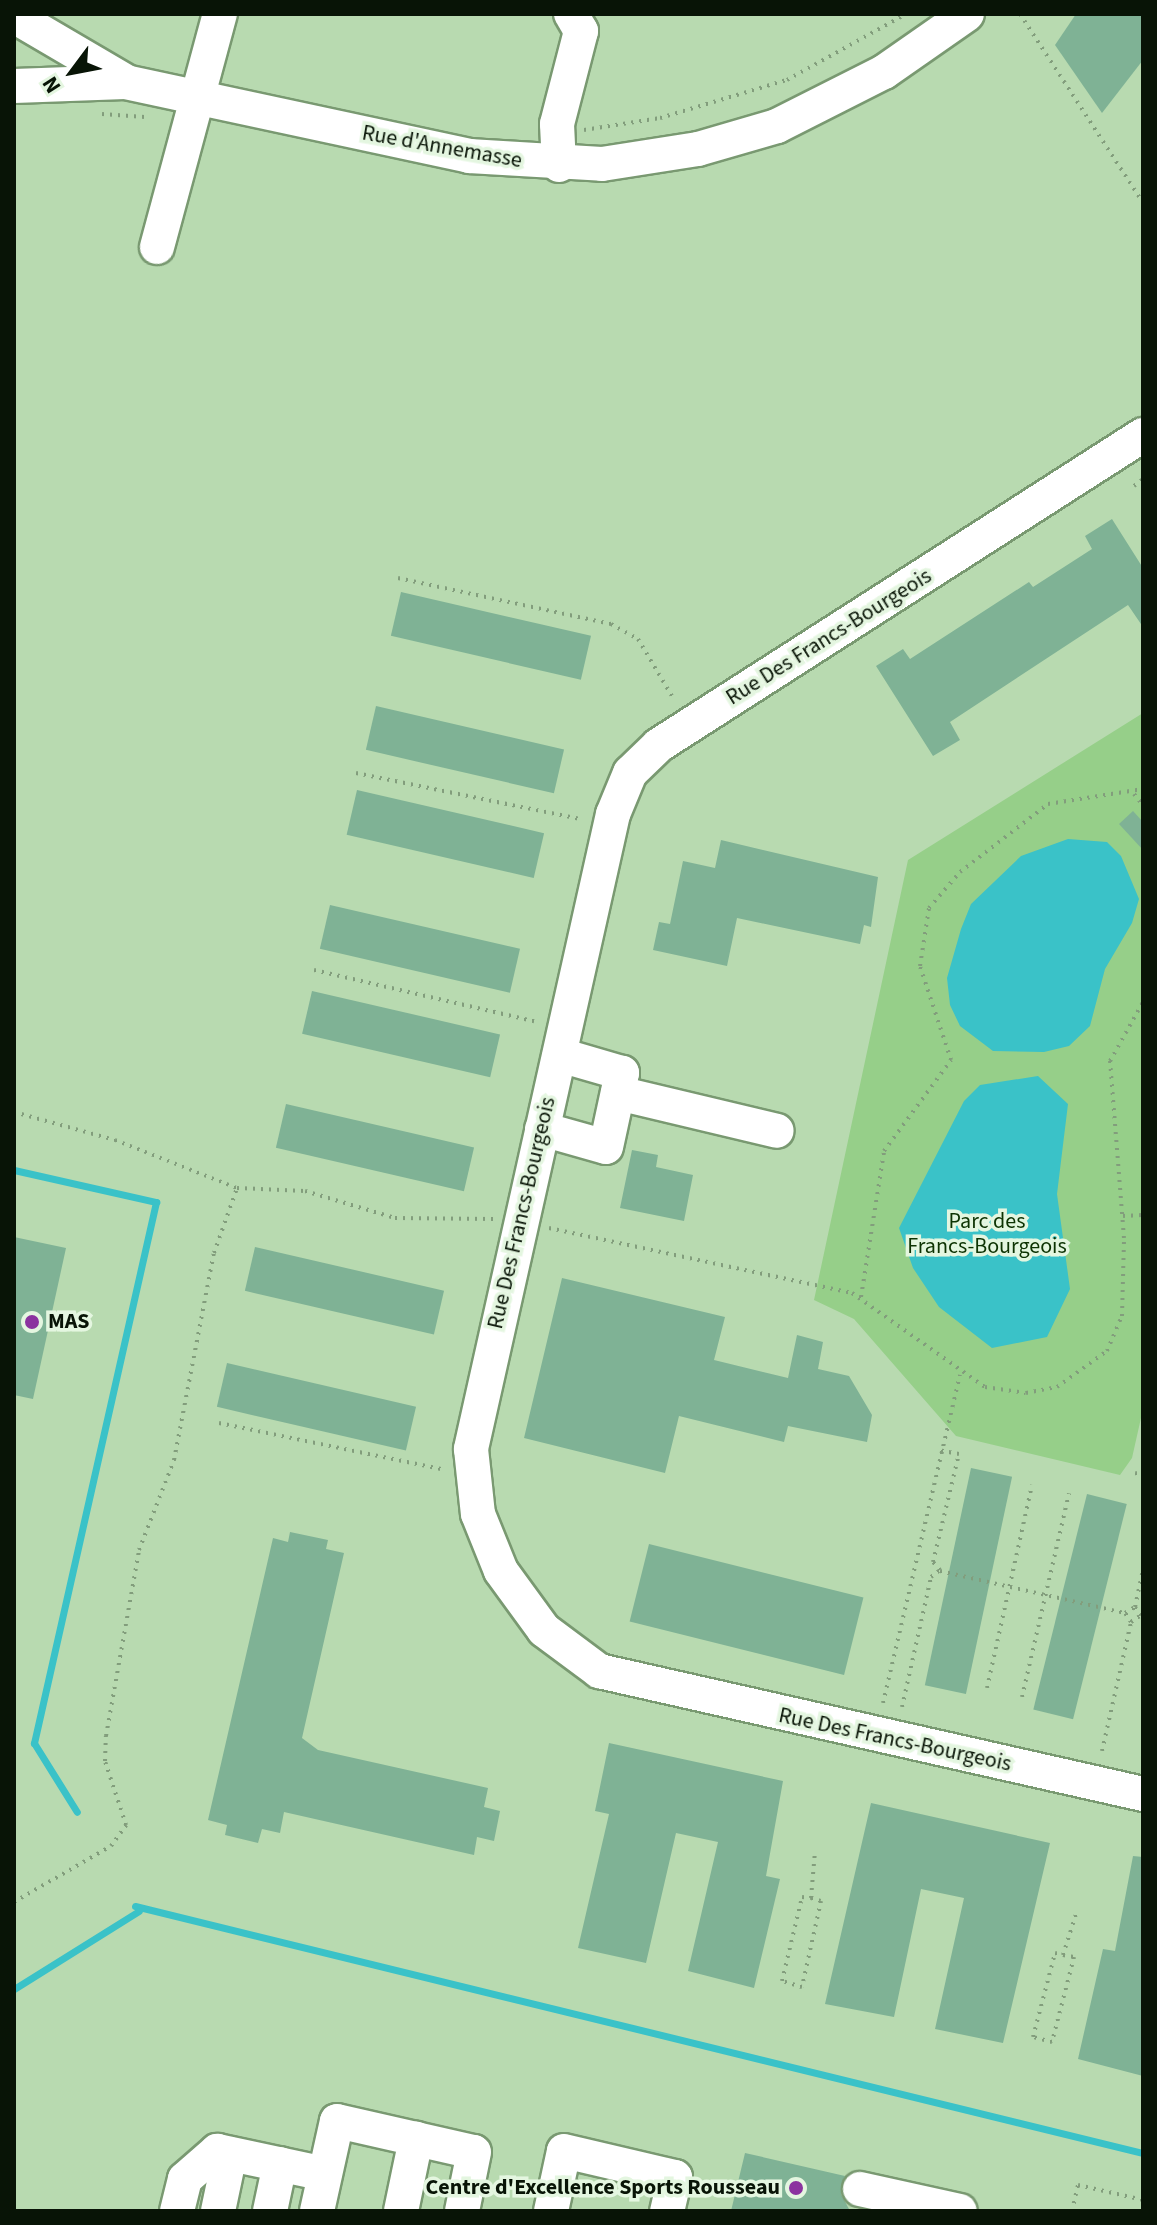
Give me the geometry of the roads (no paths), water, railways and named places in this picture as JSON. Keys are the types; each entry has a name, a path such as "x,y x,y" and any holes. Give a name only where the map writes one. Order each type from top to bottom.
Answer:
{"street":[{"path":"157,247 220,14"},
{"path":"559,165 557,124 581,31 571,14"},
{"name":"Rue d'Annemasse","path":"14,86 125,82 452,153 559,165 675,154 762,132 862,86 967,14"},
{"name":"Rue d'Annemasse","path":"14,16 125,82"},
{"name":"Rue Des Francs-Bourgeois","path":"1143,435 637,763 613,814 471,1449 484,1534 530,1615 573,1655 630,1682 1143,1794"},
{"path":"542,1129 606,1147 622,1073 560,1055"},
{"path":"618,1093 777,1131"},
{"path":"317,2211 337,2121 474,2152 462,2211"},
{"path":"401,2211 416,2139"},
{"path":"177,2211 185,2179 217,2151 325,2174"},
{"path":"551,2211 564,2151 675,2177 667,2211"},
{"path":"218,2211 230,2154"},
{"path":"270,2211 280,2164"},
{"path":"860,2189 960,2211"}],"water":[{"path":"1068,839 1107,842 1121,856 1139,899 1132,923 1105,969 1090,1026 1069,1046 1044,1052 993,1051 960,1026 950,1005 947,978 961,929 971,904 1021,856"},
{"path":"1038,1076 1068,1104 1057,1194 1070,1289 1047,1337 992,1348 939,1307 913,1268 899,1228 964,1101 980,1085"}],"waterway":[{"path":"14,1170 156,1202 34,1743 77,1812"},
{"path":"135,1906 1143,2153"},
{"path":"14,1989 139,1911"}],"place":[{"name":"MAS","path":"32,1322"},
{"name":"Centre d'Excellence Sports Rousseau","path":"796,2188"}],"park label":[{"name":"Parc des Francs-Bourgeois","path":"987,1234"}]}
